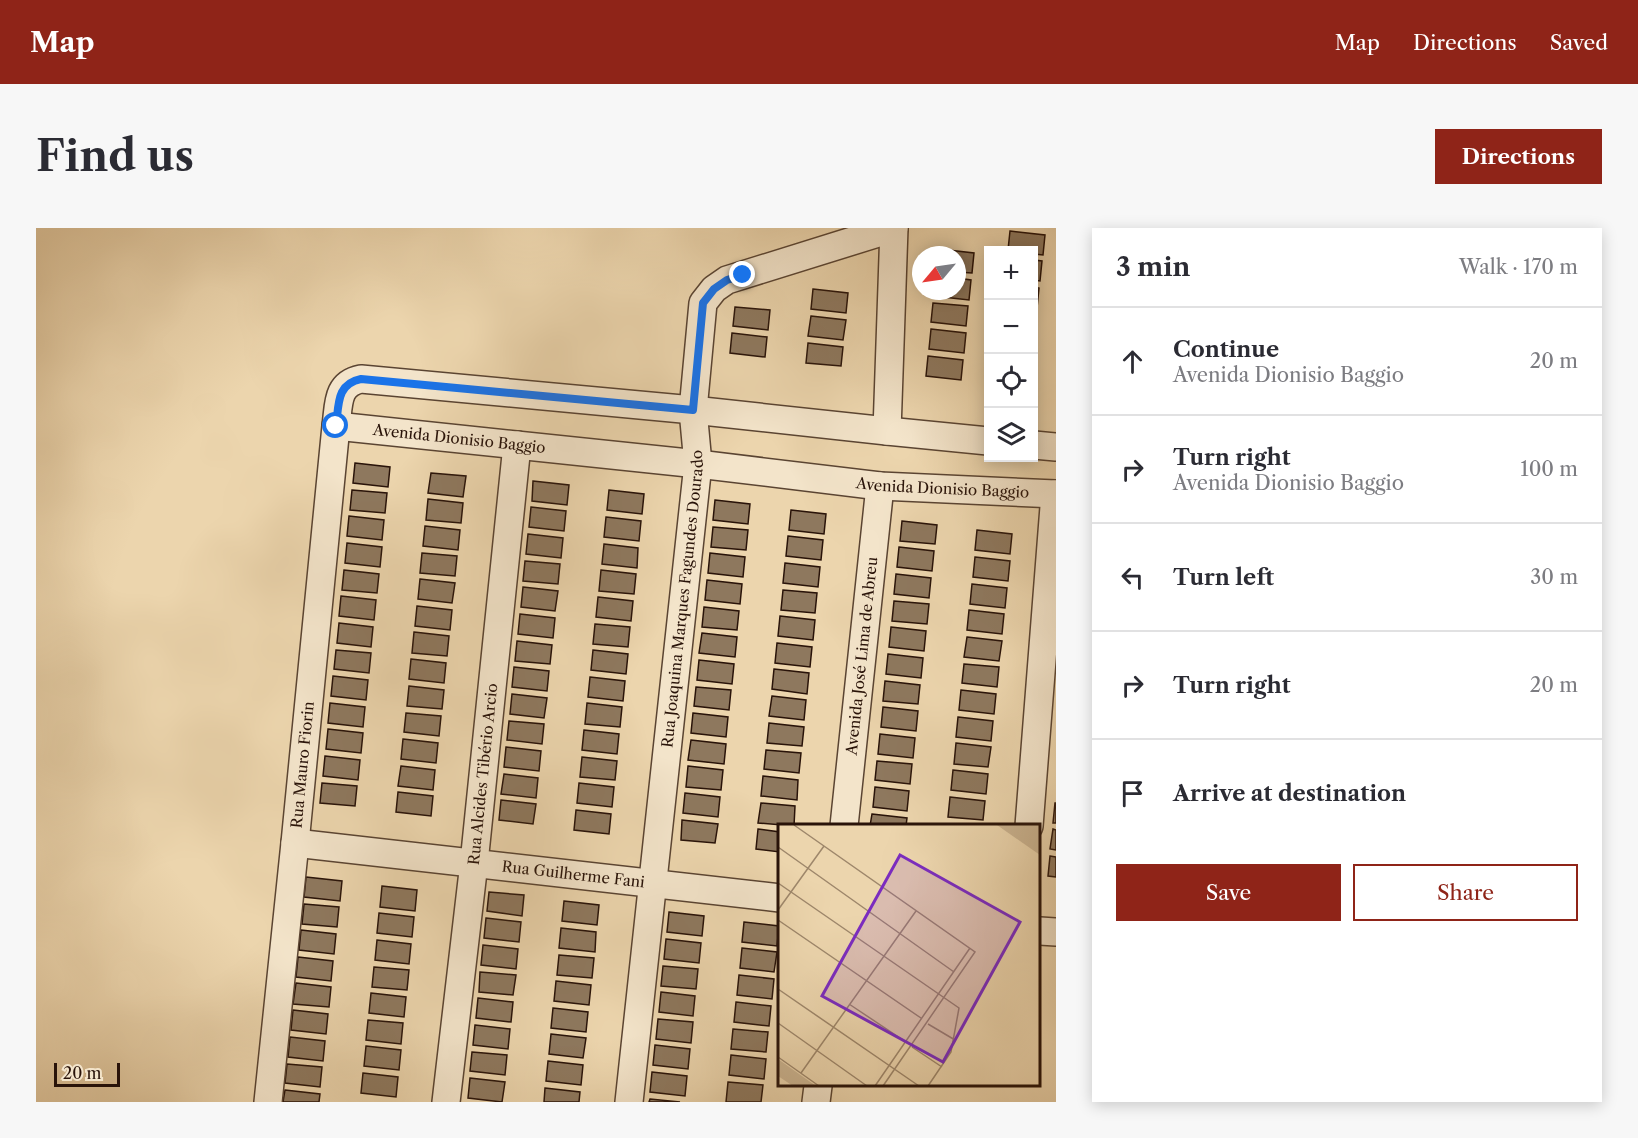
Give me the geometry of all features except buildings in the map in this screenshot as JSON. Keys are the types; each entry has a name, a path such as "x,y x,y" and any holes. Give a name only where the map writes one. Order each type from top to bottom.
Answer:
{"street":[{"name":"Rua Joaquina Marques Fagundes Dourado","path":"629,1102 698,464 693,410 703,303 714,289 727,280 894,228"},
{"path":"887,431 894,228"},
{"path":"336,426 340,396 344,387 352,381 361,379 693,410 984,441"},
{"name":"Avenida Dionisio Baggio","path":"336,426 698,464 880,486 1056,494"},
{"name":"Rua Mauro Fiorin","path":"268,1102 336,426"},
{"name":"Rua Alcides Tibério Arcio","path":"446,1102 474,863 517,445"},
{"path":"1038,445 1056,447"},
{"name":"Avenida José Lima de Abreu","path":"844,824 880,486"},
{"path":"1029,824 1056,494"},
{"name":"Rua Guilherme Fani","path":"295,843 778,898"},
{"path":"1041,931 1056,932"},
{"path":"816,1102 818,1087"}],"route":[{"path":"336,426 340,396 344,387 352,381 361,379 693,410 703,303 714,289 727,280 743,275"}]}
